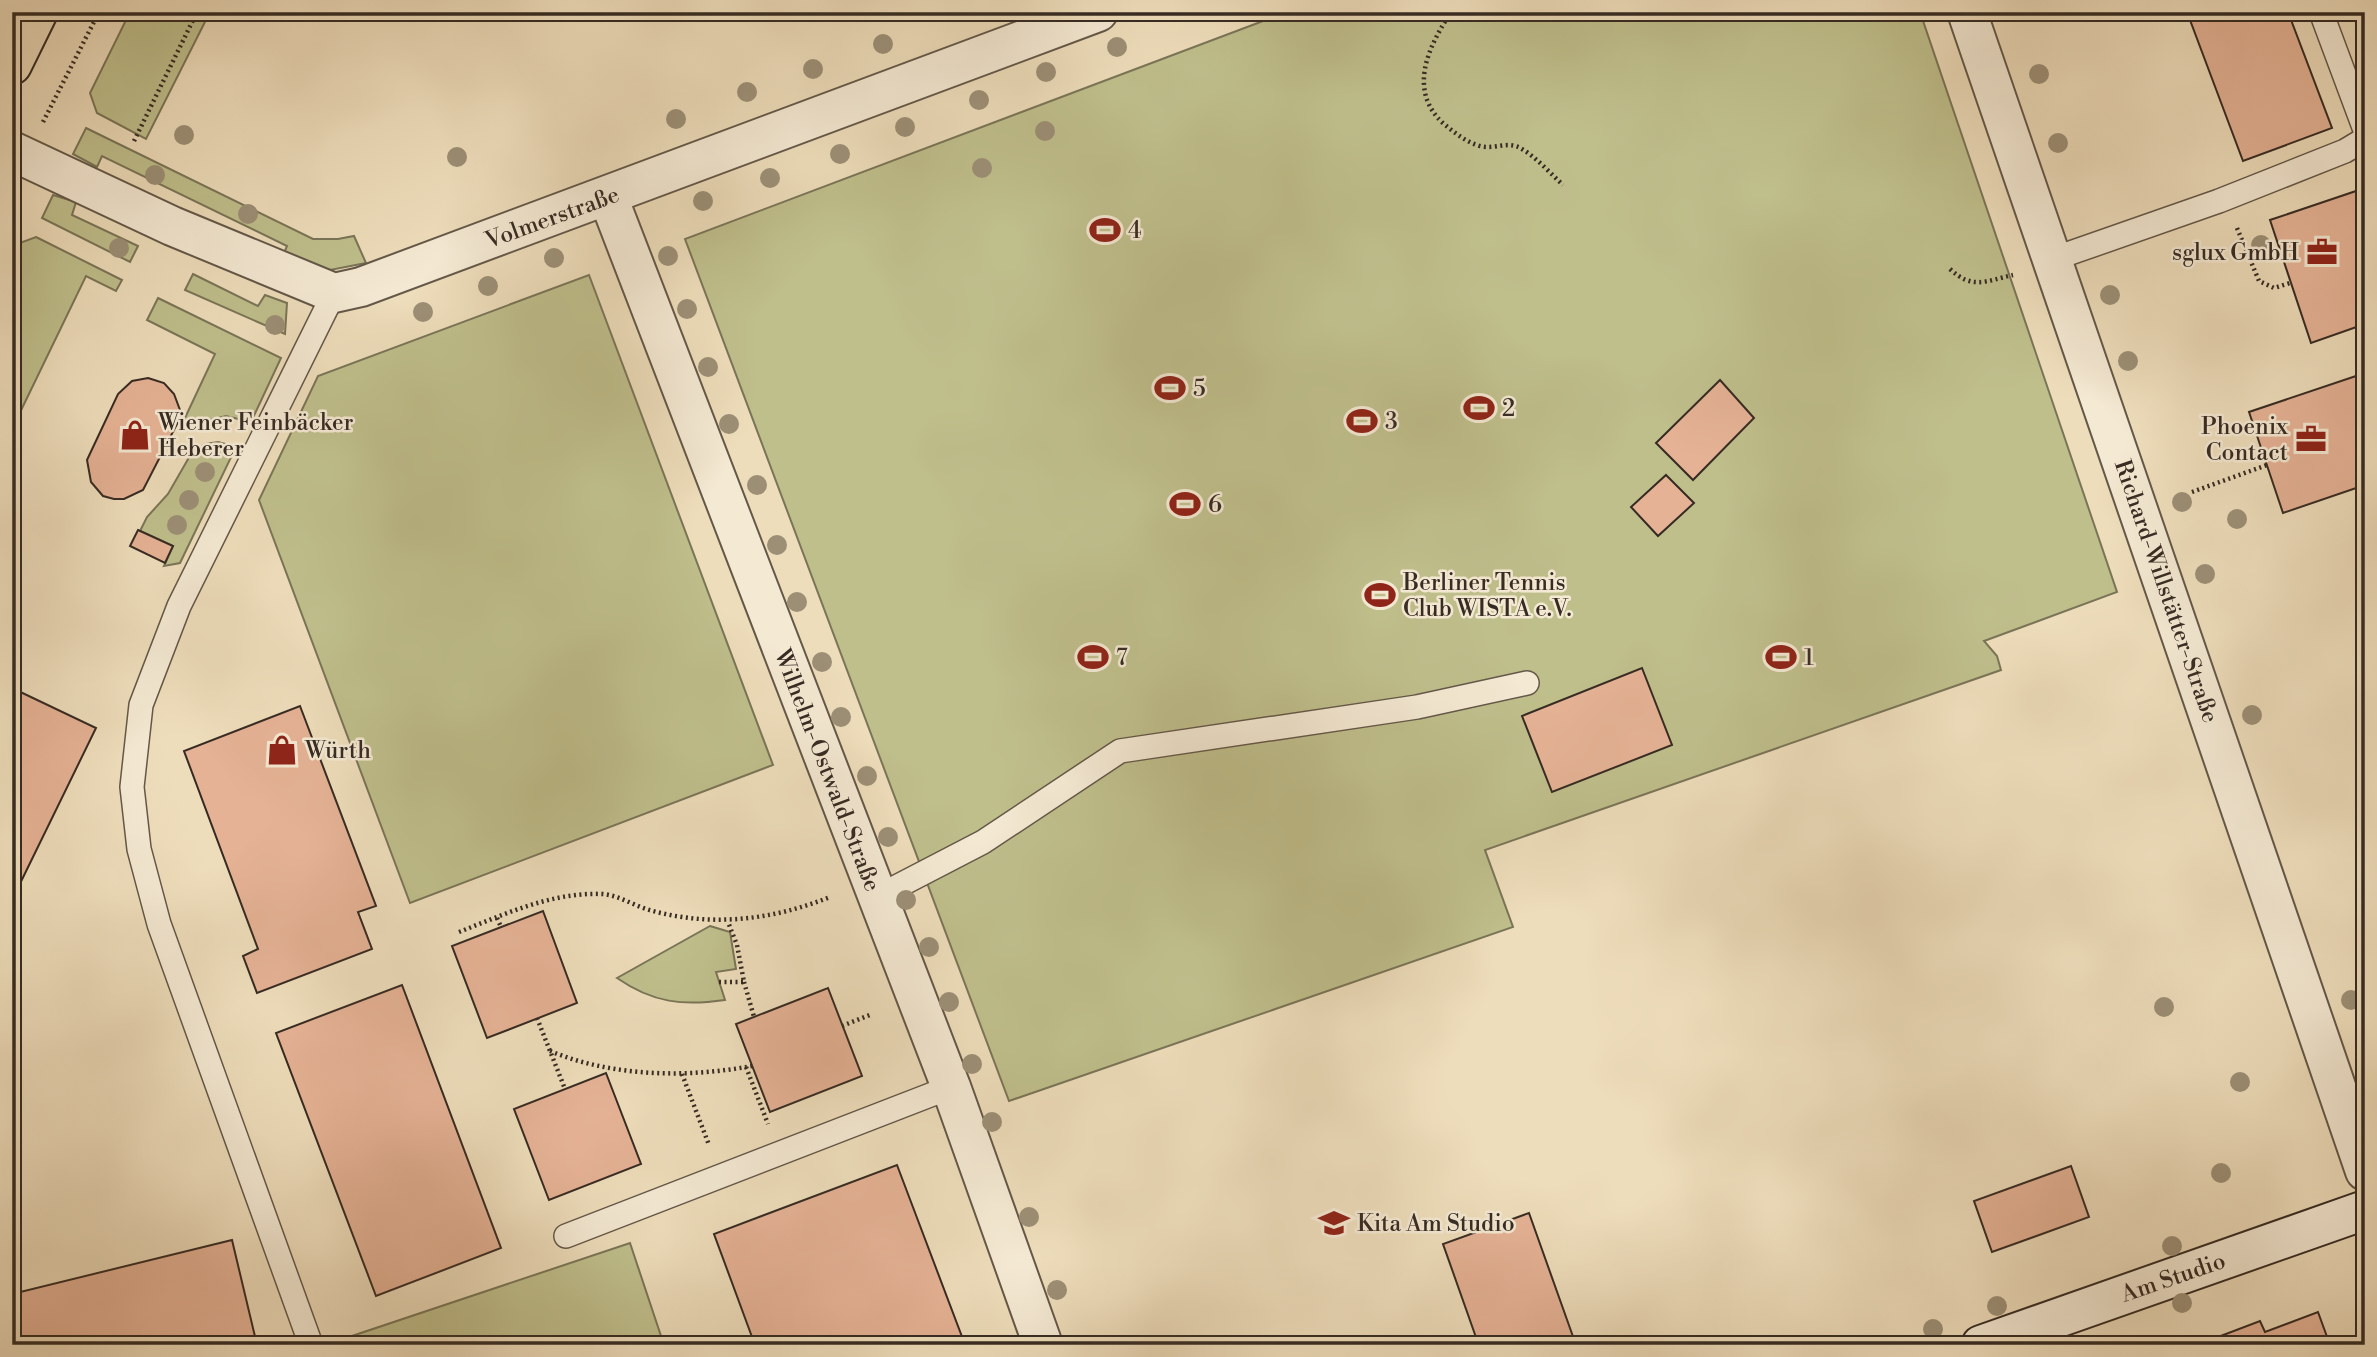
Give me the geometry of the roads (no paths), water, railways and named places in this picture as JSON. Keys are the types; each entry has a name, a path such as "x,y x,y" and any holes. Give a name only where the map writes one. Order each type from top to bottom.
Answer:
{"main road":[{"path":"12,65 38,12"}],"street":[{"name":"Richard-Willstätter-Straße","path":"1967,12 2365,1171"},
{"name":"Volmerstraße","path":"334,293 361,287 608,197 1077,16"},
{"path":"12,151 172,226 334,293"},
{"name":"Wilhelm-Ostwald-Straße","path":"608,197 951,1087 1043,1345"},
{"name":"Am Studio","path":"1981,1345 2365,1210"}],"lane":[{"path":"2322,12 2365,130"},
{"path":"2053,259 2219,201 2346,151 2365,139"},
{"path":"311,1345 159,924 139,849 132,787 141,705 179,606 334,293"},
{"path":"877,897 983,842 1120,751 1417,706 1527,683"},
{"path":"566,1236 951,1087"}],"place":[{"name":"4","path":"1105,230"},
{"name":"sglux GmbH","path":"2322,252"},
{"name":"5","path":"1170,388"},
{"name":"2","path":"1479,408"},
{"name":"3","path":"1362,421"},
{"name":"Wiener Feinbäcker Heberer","path":"135,435"},
{"name":"Phoenix Contact","path":"2311,439"},
{"name":"6","path":"1185,504"},
{"name":"Berliner Tennis Club WISTA e.V.","path":"1380,595"},
{"name":"7","path":"1093,657"},
{"name":"1","path":"1781,657"},
{"name":"Würth","path":"282,750"},
{"name":"Kita Am Studio","path":"1334,1223"}]}
